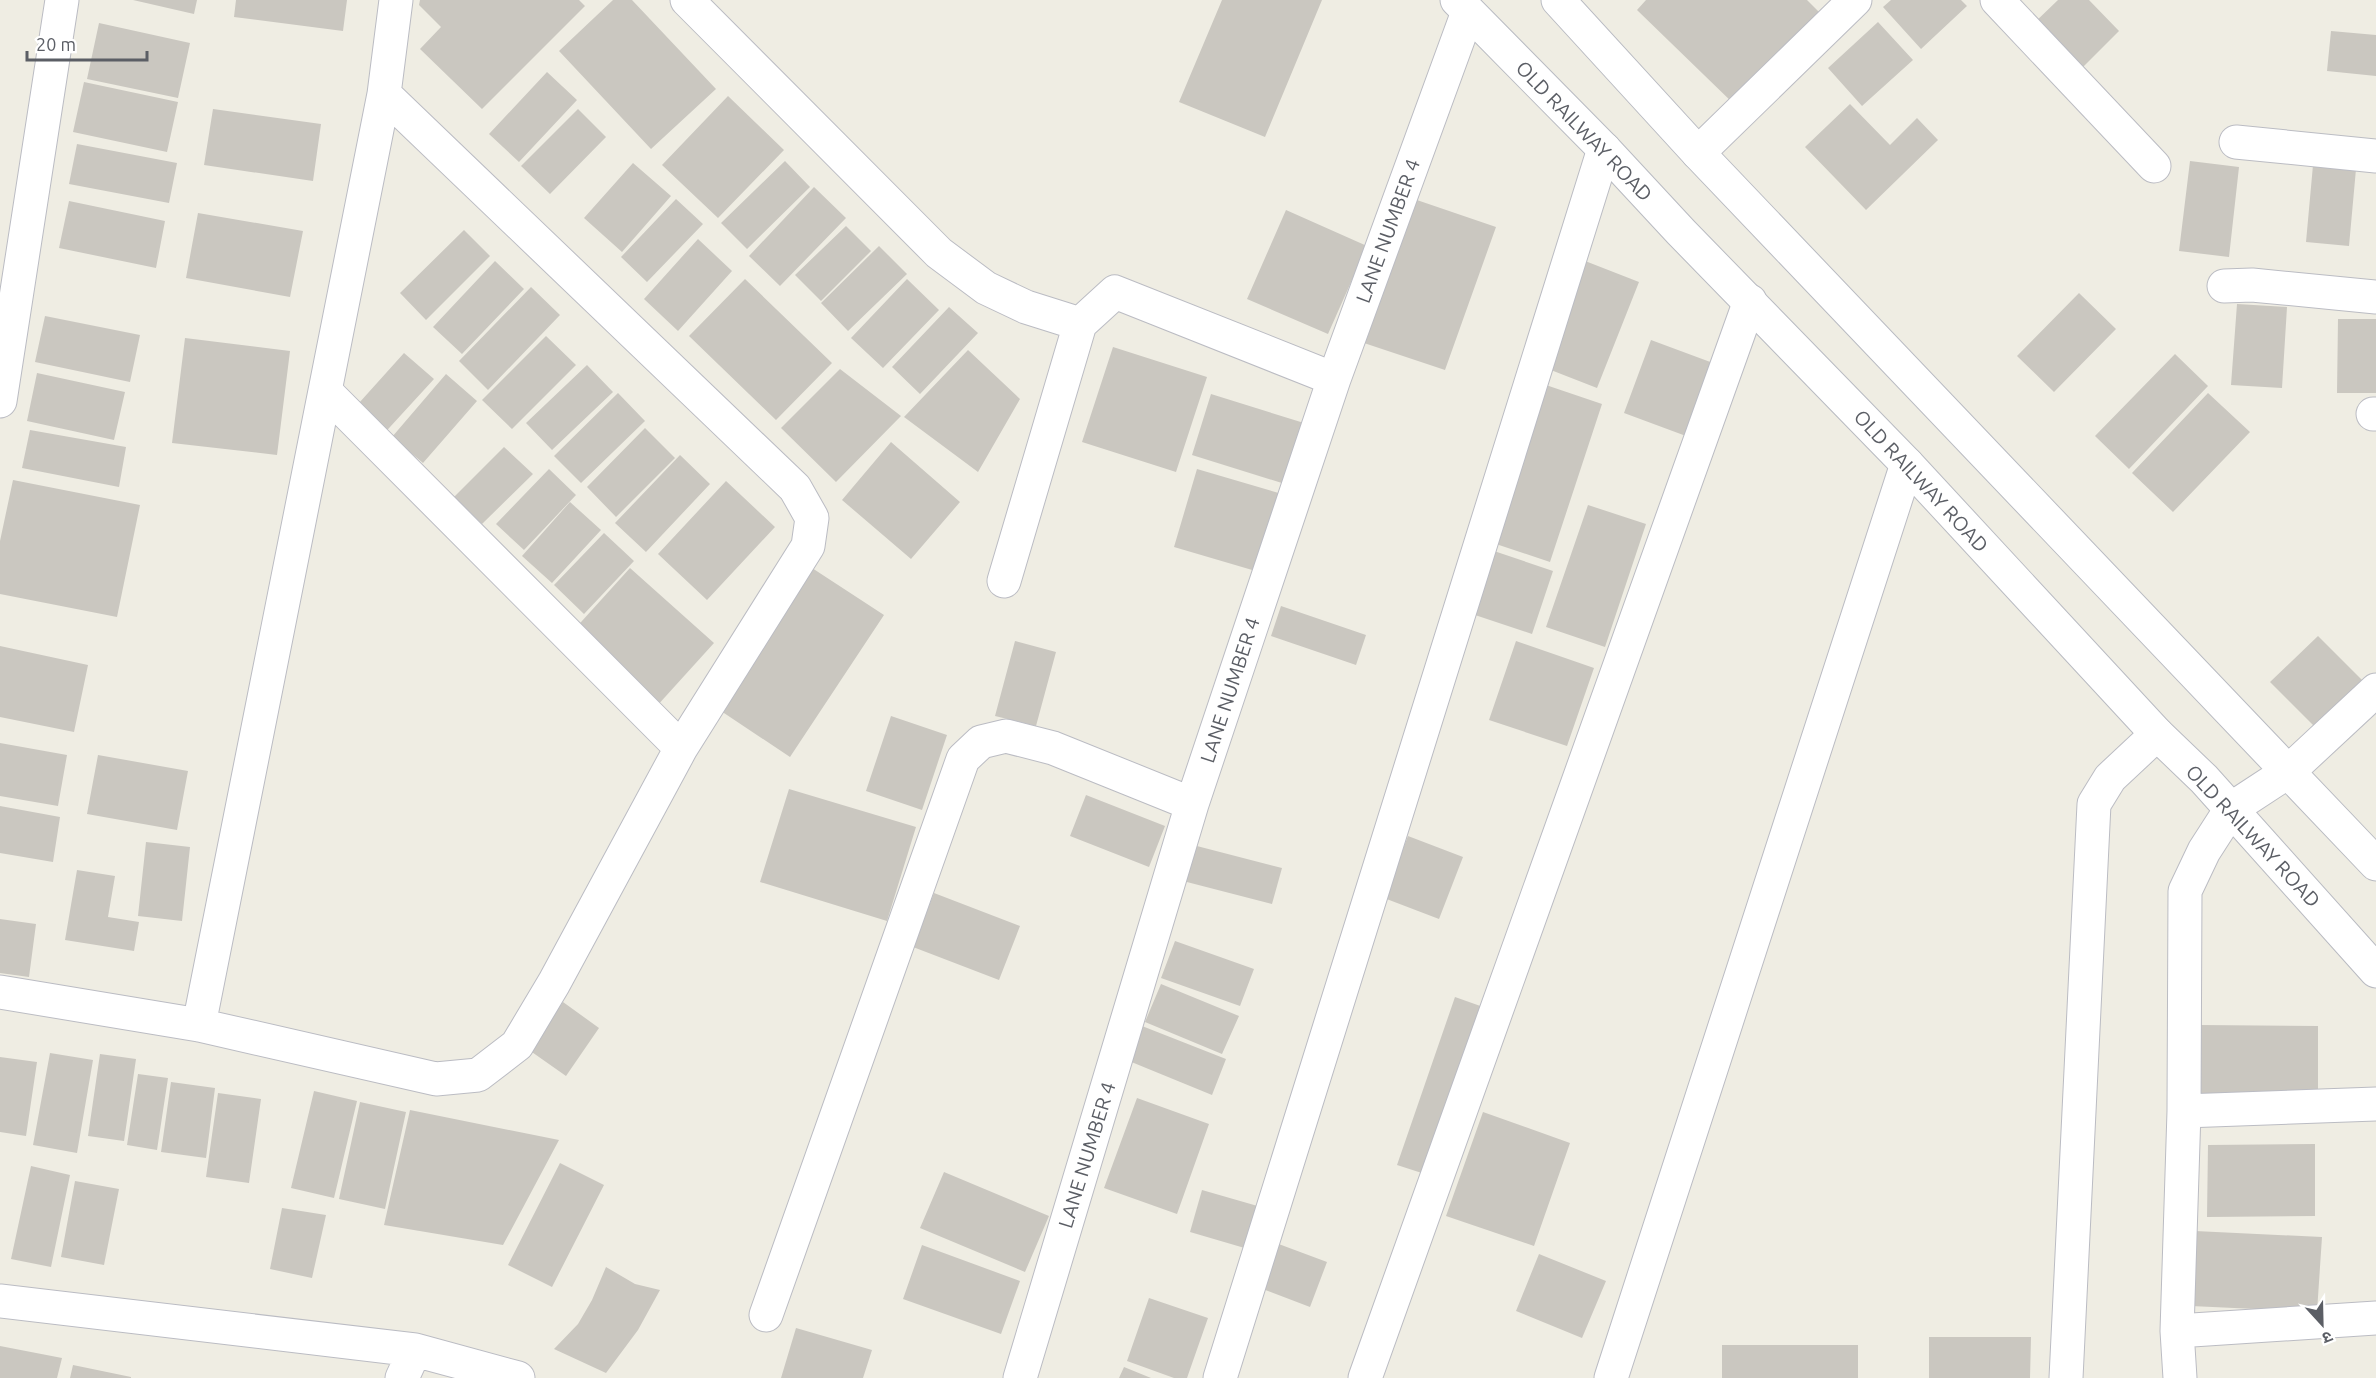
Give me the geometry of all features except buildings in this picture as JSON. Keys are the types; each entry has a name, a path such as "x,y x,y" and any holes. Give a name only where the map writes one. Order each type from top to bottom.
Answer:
{"street":[{"path":"0,401 62,0"},
{"path":"199,1025 384,94 396,0"},
{"path":"687,0 939,253 986,288 1026,307 1080,324"},
{"path":"1558,0 1698,153 2376,864"},
{"path":"1698,153 1855,0"},
{"path":"1997,0 2154,166"},
{"name":"OLD RAILWAY ROAD","path":"1462,6 1604,149 1907,464 2157,734 2231,808 2375,977"},
{"name":"LANE NUMBER 4","path":"1020,1378 1192,804 1462,6"},
{"path":"0,992 199,1025 436,1079 478,1075 517,1045 554,983 681,748 808,546 812,519 795,488 384,94"},
{"path":"2236,142 2376,156"},
{"path":"1220,1378 1604,149"},
{"path":"2223,286 2252,285 2376,297"},
{"path":"1004,581 1080,324 1114,292 1334,379"},
{"path":"1365,1378 1750,301"},
{"path":"325,391 681,748"},
{"path":"1611,1378 1907,464"},
{"path":"2180,1378 2177,1331 2184,1111 2185,891 2204,851 2231,808 2289,771 2376,690"},
{"path":"2066,1378 2094,804 2110,778 2157,734"},
{"path":"765,1315 963,759 981,742 1006,736 1053,747 1192,804"},
{"path":"2184,1111 2376,1104"},
{"path":"0,1301 408,1364 518,1378"},
{"path":"2177,1331 2376,1318"}]}
